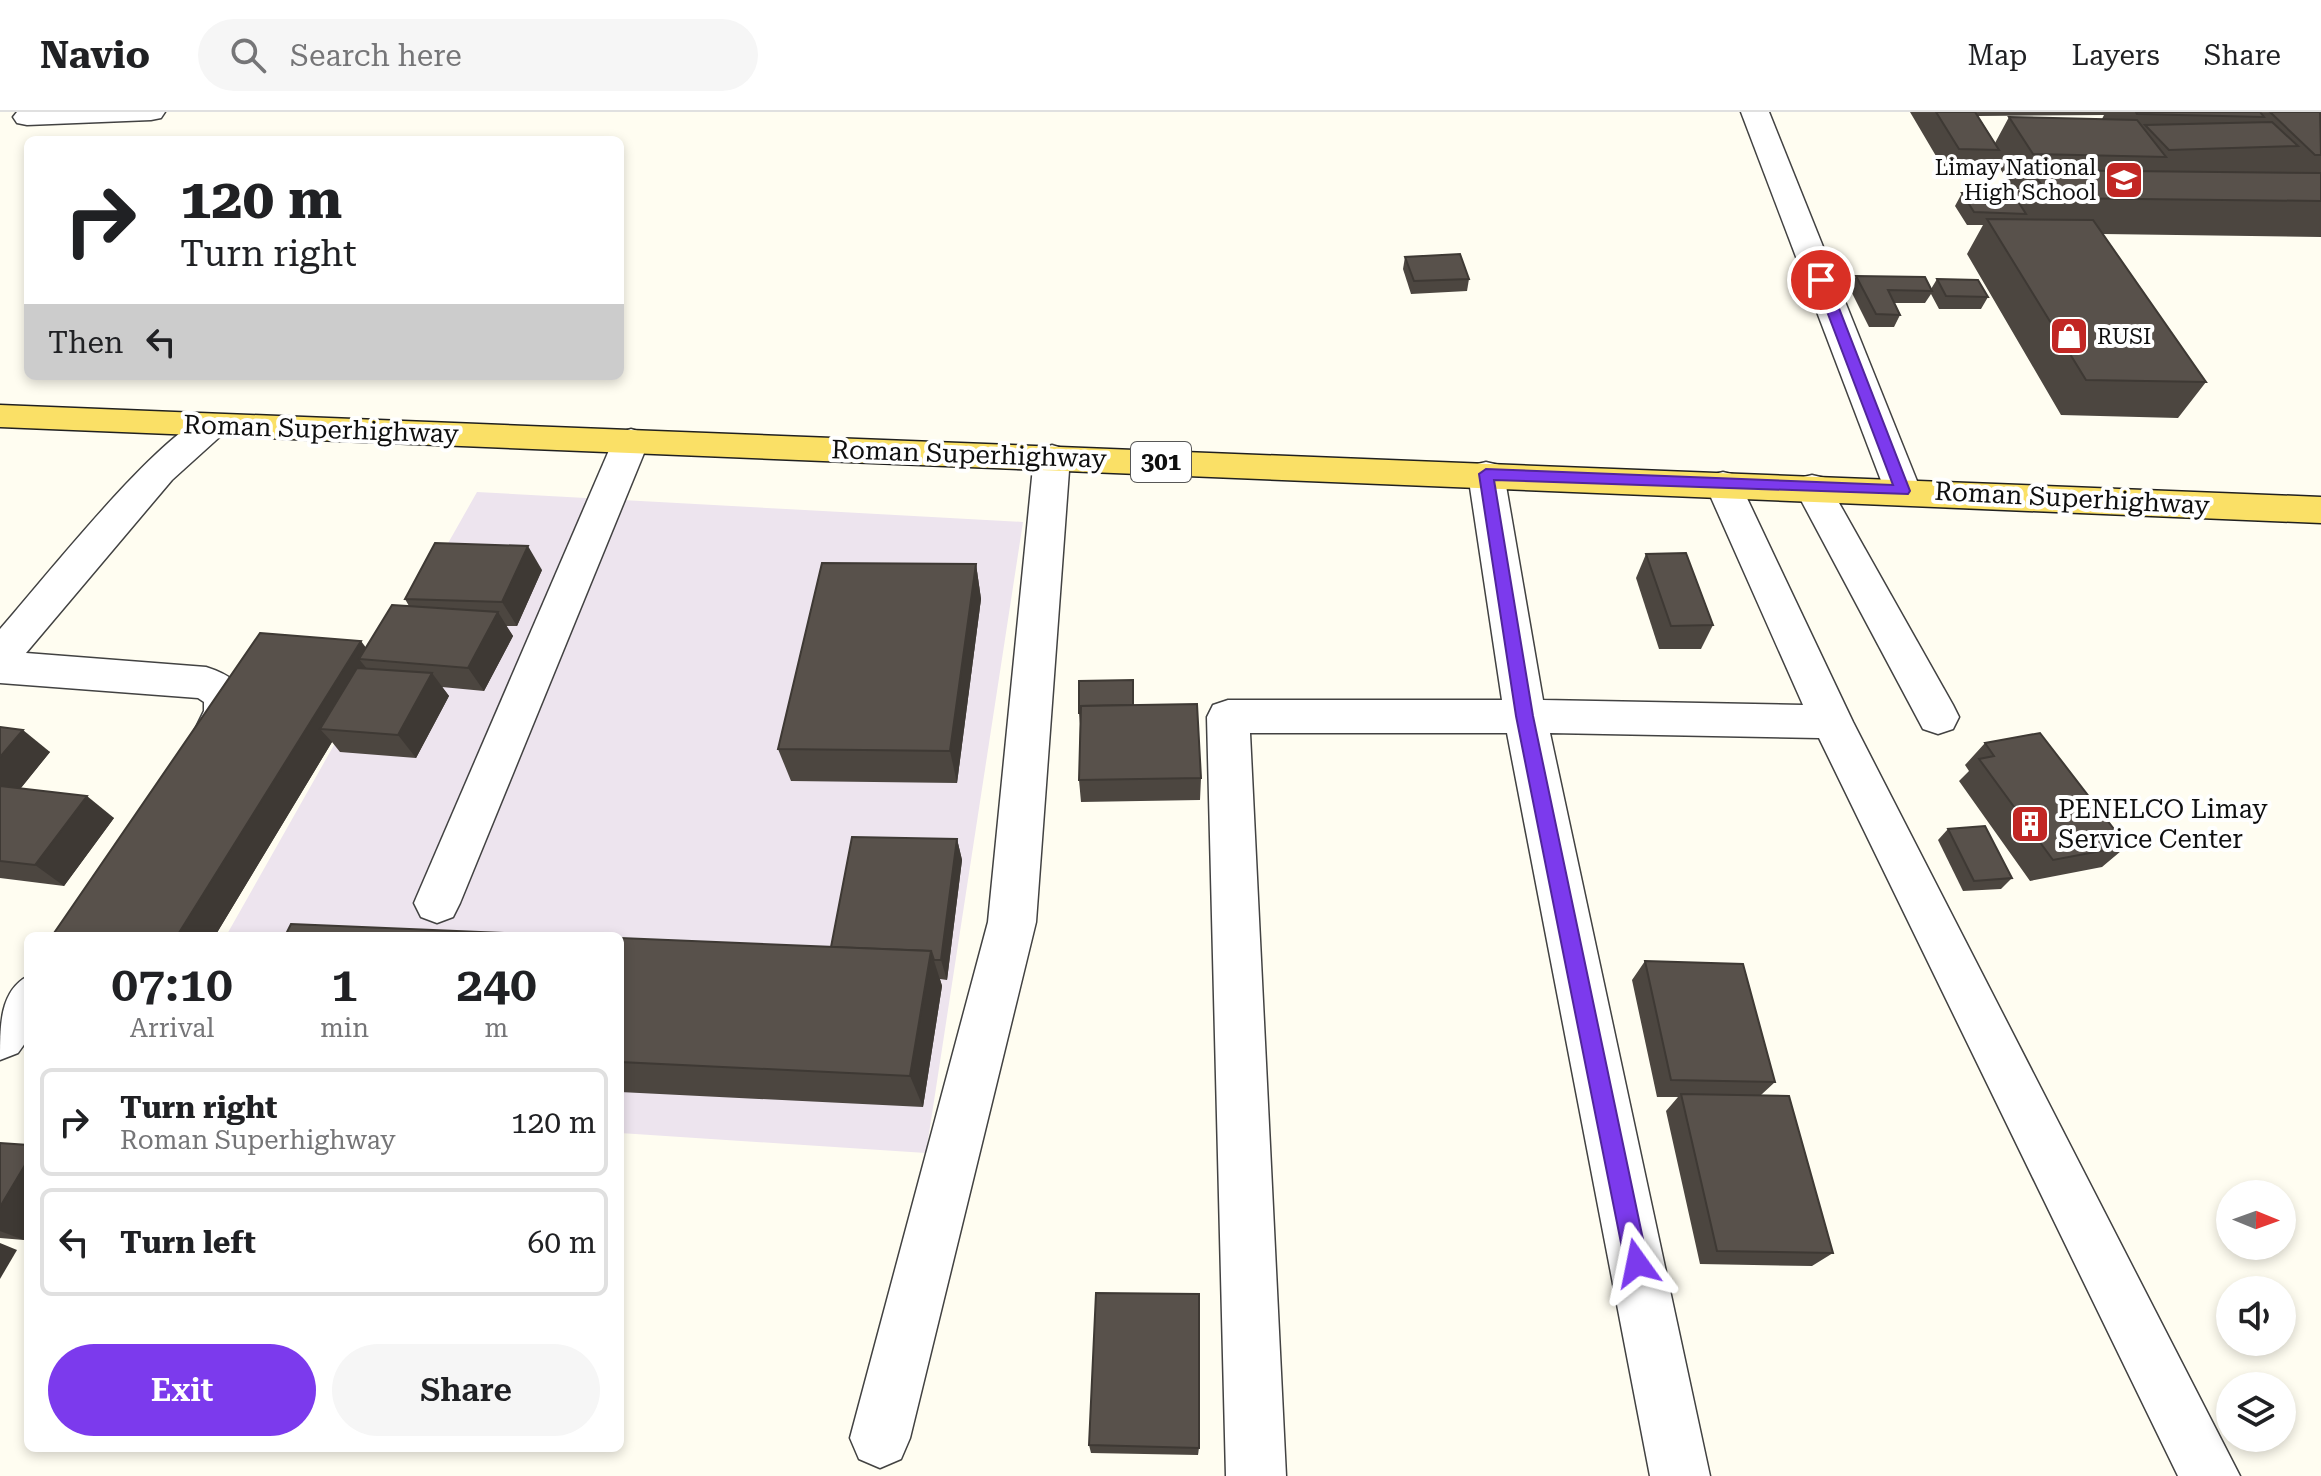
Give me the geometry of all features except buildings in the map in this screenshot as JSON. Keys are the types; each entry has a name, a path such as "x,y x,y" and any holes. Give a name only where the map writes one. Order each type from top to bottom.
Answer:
{"main road":[{"name":"Roman Superhighway","path":"0,416 2321,510"}],"street":[{"path":"0,131 29,114 151,112"},
{"path":"1755,112 1903,491"},
{"path":"0,656 159,471 212,425"},
{"path":"437,903 631,441"},
{"path":"880,1438 1012,922 1052,457"},
{"path":"1486,474 1525,716 1680,1476"},
{"path":"1723,484 1832,722 2210,1476"},
{"path":"1812,487 1938,717"},
{"path":"0,667 206,683 224,694 225,711 217,733 190,771"},
{"path":"1256,1476 1228,717 1525,716 1832,722"},
{"path":"0,1037 24,1004"}],"shaded area":[{"path":"477,492 1023,522 926,1153 624,1133 624,932 228,932"}],"place":[{"name":"Limay National High School","path":"2124,180"},
{"name":"RUSI","path":"2069,336"},
{"name":"PENELCO Limay Service Center","path":"2030,824"}],"route":[{"path":"1637,1263 1525,716 1486,474 1903,491 1821,280"}]}
